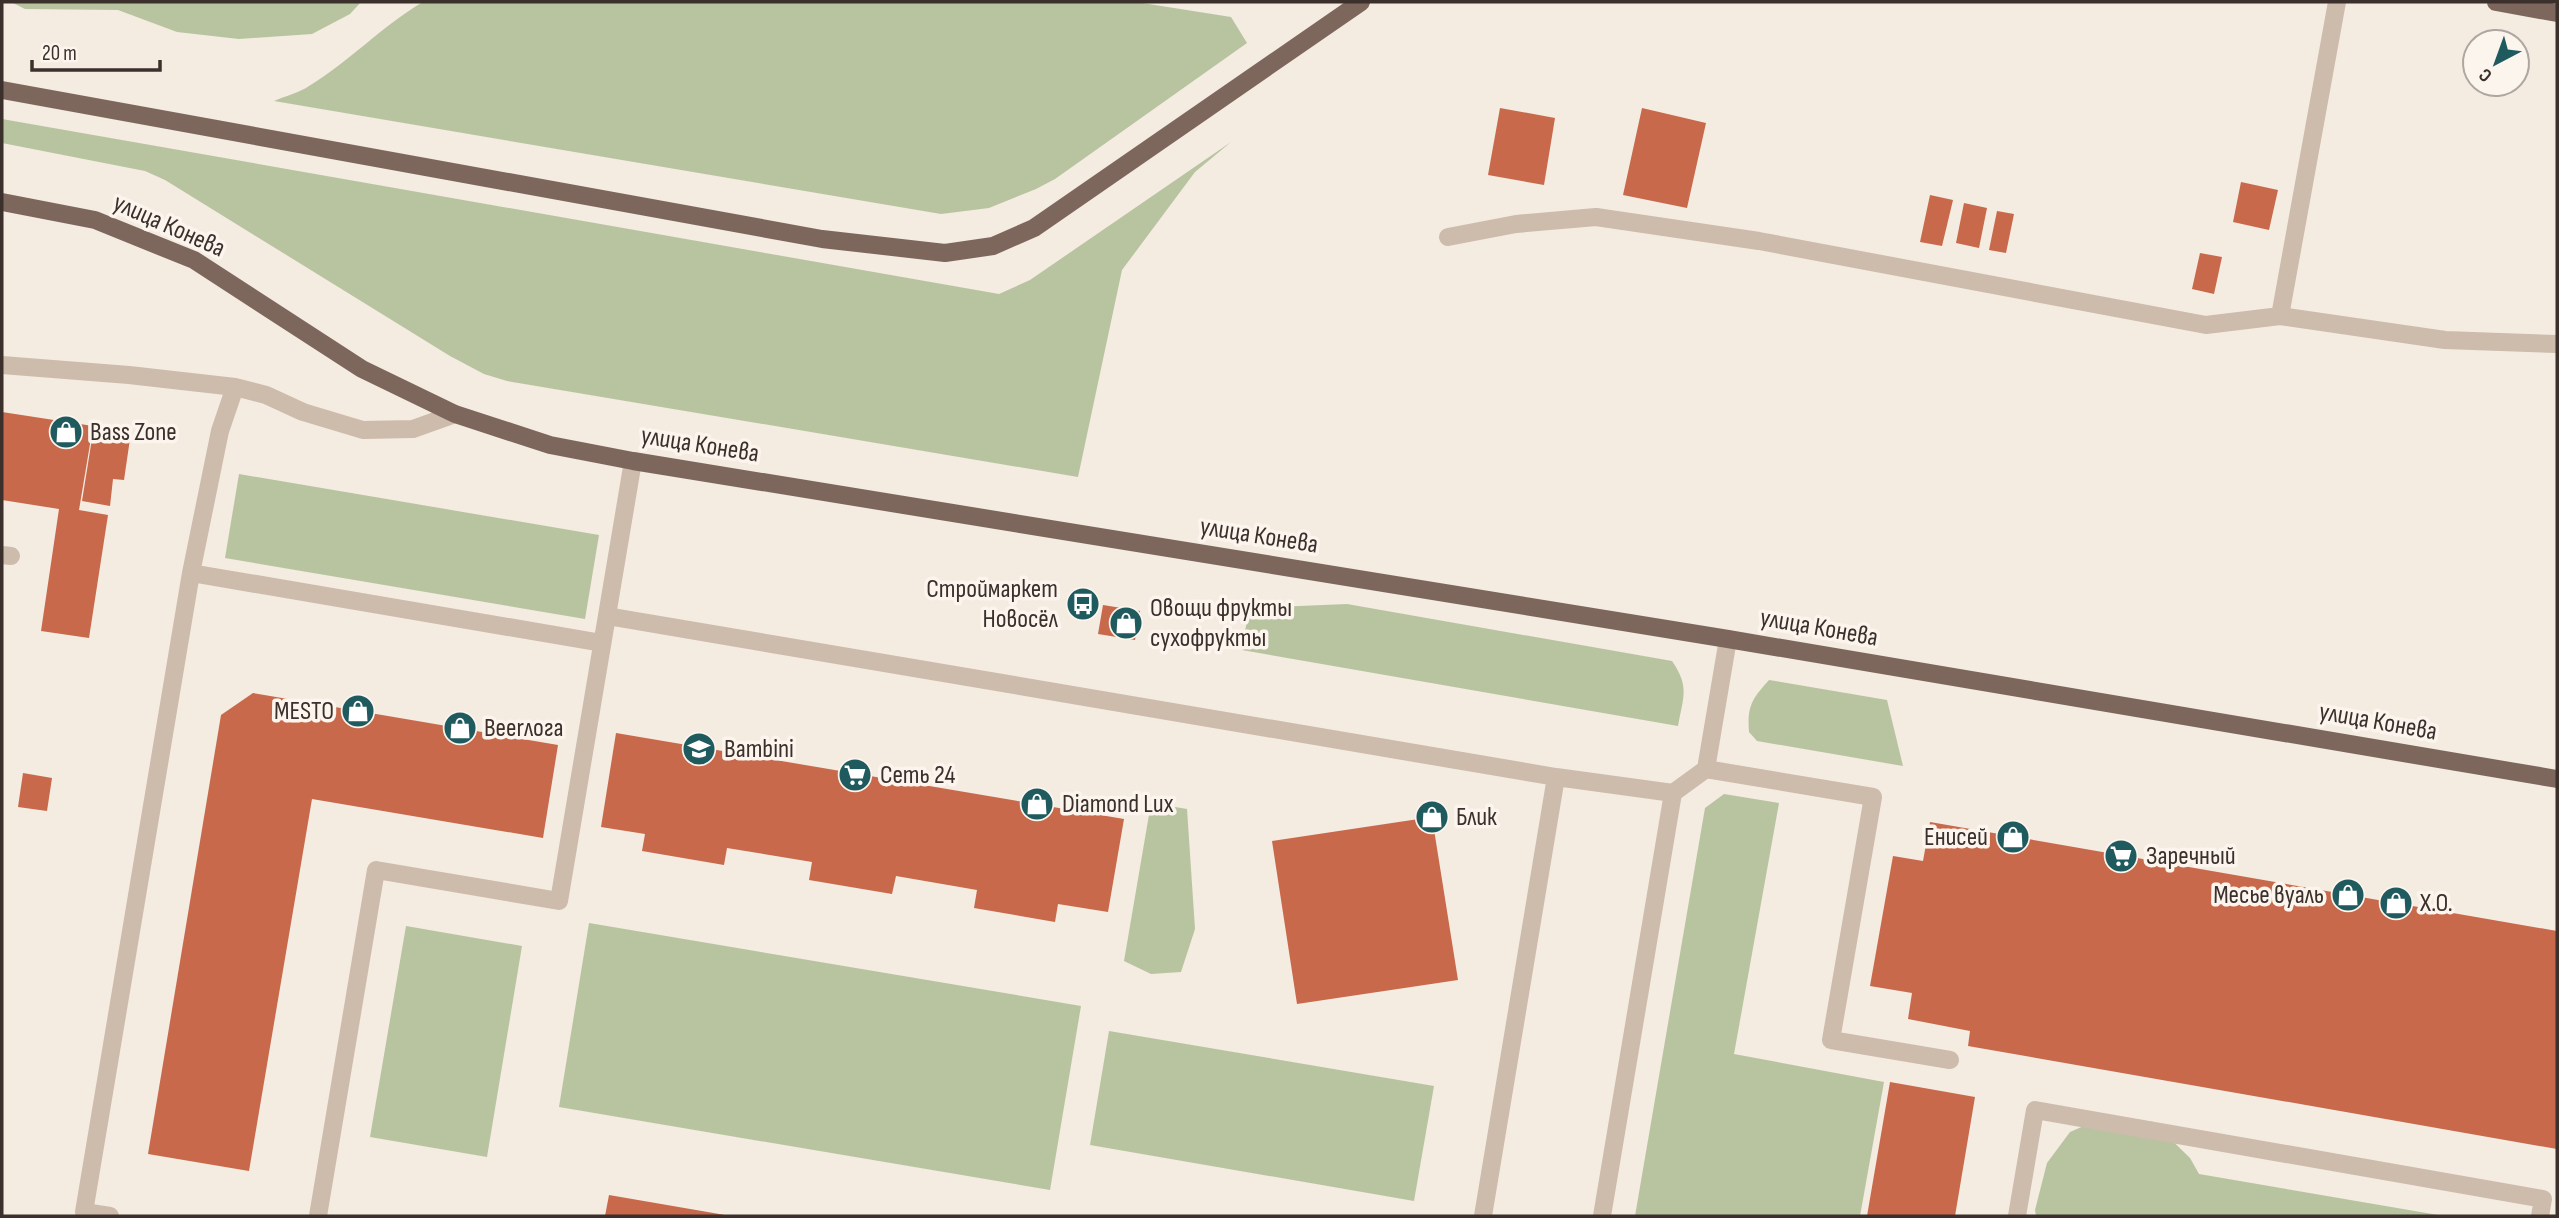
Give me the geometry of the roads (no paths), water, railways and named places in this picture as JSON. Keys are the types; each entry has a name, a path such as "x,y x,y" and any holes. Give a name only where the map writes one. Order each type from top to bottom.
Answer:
{"main road":[{"path":"2,90 822,239 945,253 993,246 1034,228 1361,2"},
{"path":"2496,2 2557,13"},
{"name":"улица Конева","path":"2,202 94,220 194,260 362,369 455,414 550,444 633,461 1728,639 2557,779"}],"lane":[{"path":"2280,316 2337,2"},
{"path":"1448,236 1516,224 1596,216 1759,241 2206,326 2280,316 2445,340 2557,344"},
{"path":"2,365 235,387 266,395 303,412 363,430 413,429 455,414"},
{"path":"110,1216 84,1212 191,573 220,432 235,387"},
{"path":"318,1216 376,870 559,901 633,461"},
{"path":"191,573 602,643"},
{"path":"607,617 1556,777 1673,793 1706,769 1728,639"},
{"path":"1706,769 1873,797 1831,1040 1950,1060"},
{"path":"1483,1216 1556,777"},
{"path":"1602,1216 1673,793"},
{"path":"2017,1216 2035,1110 2543,1199 2540,1216"}],"place":[{"name":"Bass Zone","path":"66,432"},
{"name":"Строймаркет Новосёл","path":"1083,604"},
{"name":"Овощи фрукты сухофрукты","path":"1126,623"},
{"name":"MESTO","path":"358,711"},
{"name":"Beerлога","path":"460,728"},
{"name":"Bambini","path":"699,749"},
{"name":"Сеть 24","path":"855,775"},
{"name":"Diamond Lux","path":"1037,804"},
{"name":"Блик","path":"1432,817"},
{"name":"Енисей","path":"2013,837"},
{"name":"Заречный","path":"2121,856"},
{"name":"Месье вуаль","path":"2348,895"},
{"name":"X.O.","path":"2396,903"}]}
